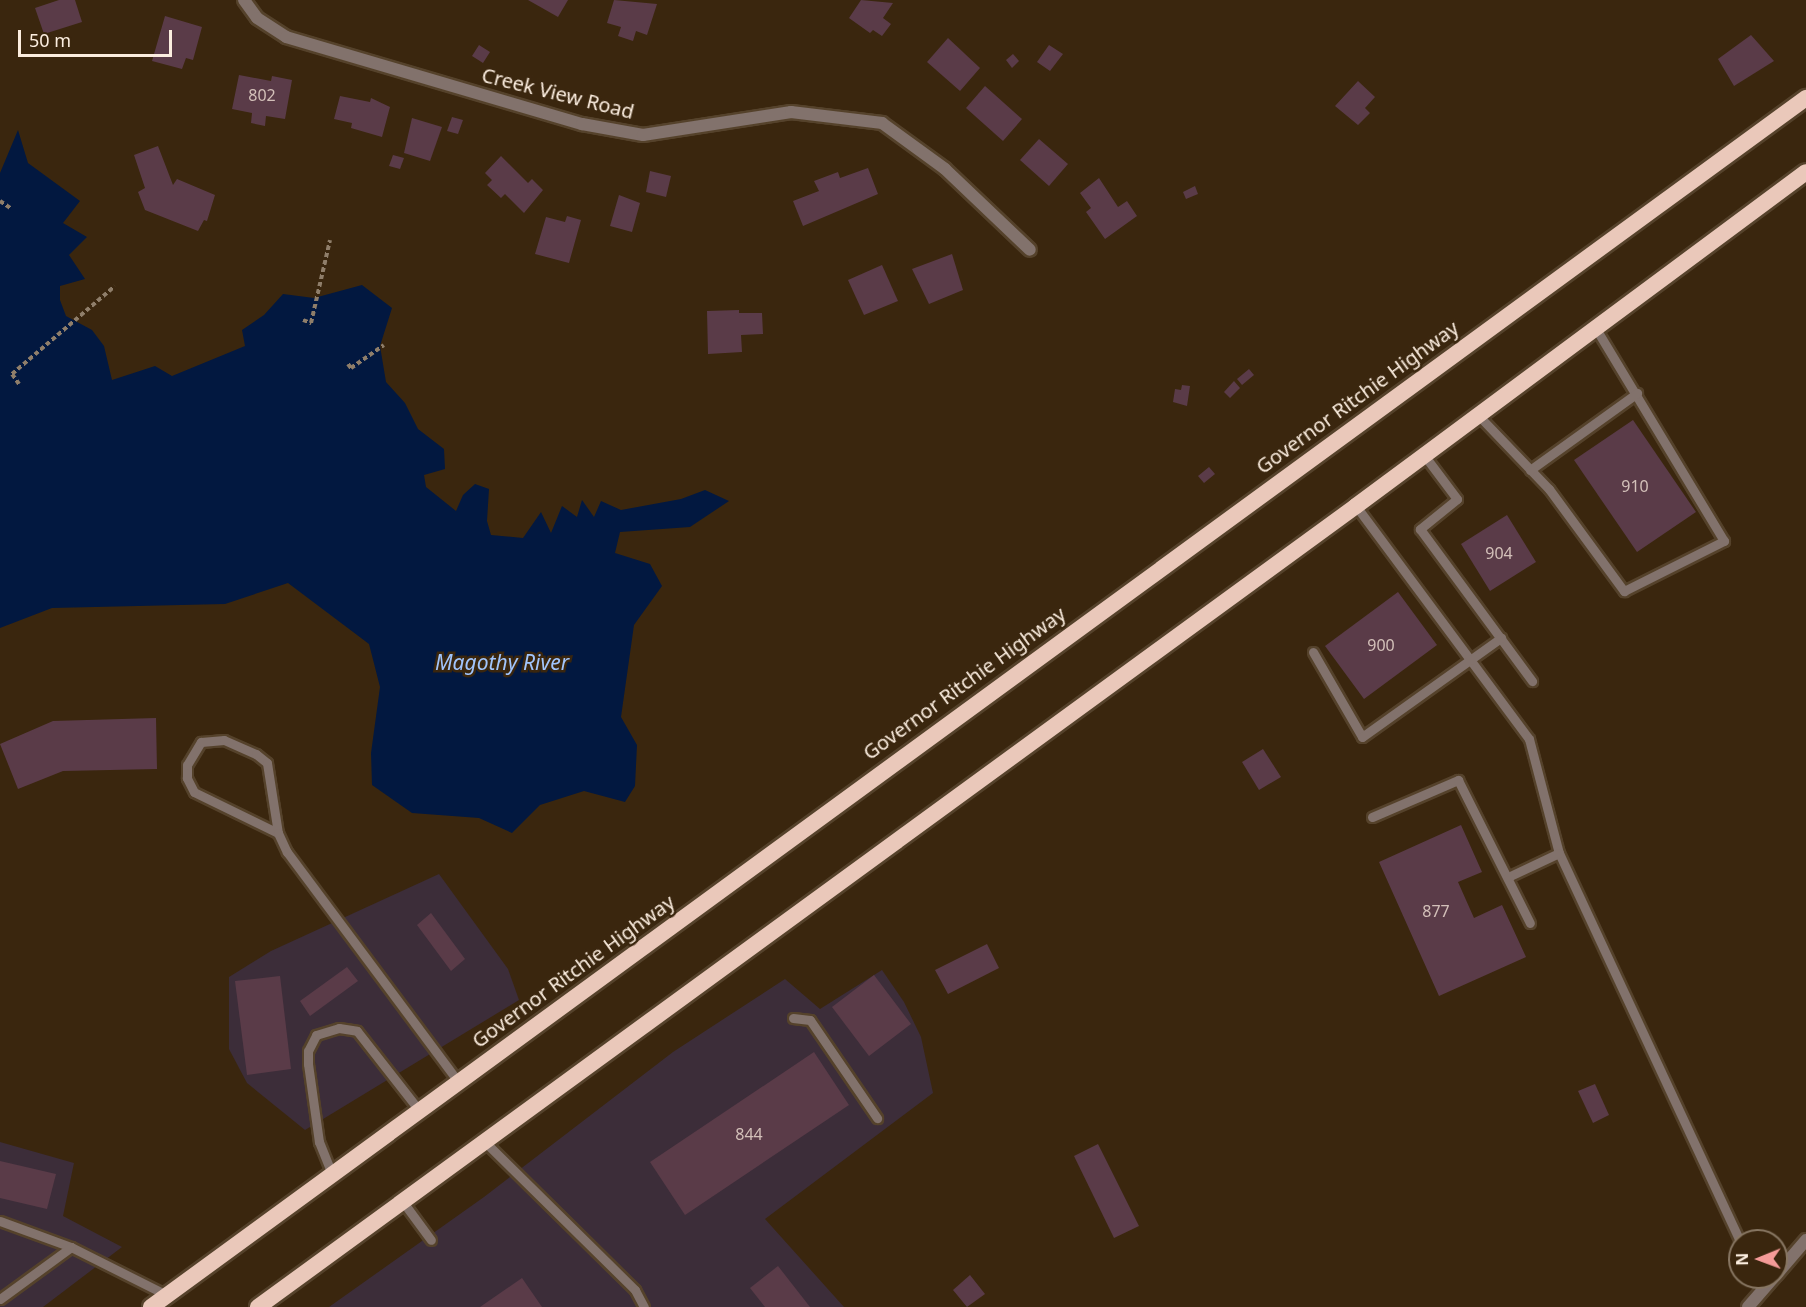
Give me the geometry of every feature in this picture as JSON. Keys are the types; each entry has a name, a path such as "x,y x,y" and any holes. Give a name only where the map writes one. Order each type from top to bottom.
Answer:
{"highway":[{"name":"Governor Ritchie Highway","path":"151,1307 1806,98"},
{"path":"258,1307 1356,506 1806,171"}],"street":[{"name":"Creek View Road","path":"244,0 256,18 286,37 582,124 643,135 791,112 882,123 945,169 1030,250"},
{"path":"1788,1261 1806,1240"},
{"path":"1748,1307 1763,1290"}],"lane":[{"path":"1478,415 1549,489 1624,591 1724,541 1637,393 1595,327"},
{"path":"1530,470 1637,393"},
{"path":"1424,455 1456,499 1420,529 1532,681"},
{"path":"1356,506 1529,739 1559,853 1734,1229"},
{"path":"1313,652 1362,737 1473,661 1501,638"},
{"path":"278,832 194,792 187,778 187,765 201,742 224,740 256,754 267,763 278,832 298,870 458,1081"},
{"path":"1372,817 1458,780 1530,923"},
{"path":"1508,877 1559,853"},
{"path":"793,1018 810,1020 877,1118"},
{"path":"332,1174 319,1142 308,1064 308,1051 316,1035 339,1028 357,1031 419,1110"},
{"path":"485,1142 635,1290 644,1307"},
{"path":"403,1202 431,1240"},
{"path":"0,1221 71,1247 167,1295"},
{"path":"0,1299 71,1247"}],"path":[{"path":"0,201 12,209"},
{"path":"303,320 311,323 330,240"},
{"path":"19,384 12,374 115,286"},
{"path":"348,364 351,368 384,345"}],"shaded area":[{"path":"439,874 508,969 519,1000 305,1130 247,1083 229,1049 229,977 271,951"},
{"path":"882,970 904,1002 921,1037 933,1093 765,1219 844,1307 329,1307 484,1197 673,1052 785,979 820,1009"},
{"path":"0,1142 74,1163 63,1216 122,1247 43,1307 0,1307"}],"water":[{"name":"Magothy River","path":"18,130 28,163 80,201 63,223 87,237 69,255 85,279 60,286 60,300 66,316 92,330 104,346 112,380 155,366 172,376 245,346 242,330 264,315 283,294 314,298 362,285 392,308 380,346 386,382 405,403 418,429 444,449 445,469 424,475 426,487 456,511 463,495 475,484 489,489 487,521 491,535 523,538 541,512 551,533 562,506 577,517 582,500 594,517 601,501 621,510 681,499 705,490 729,501 690,527 620,532 615,553 650,564 662,586 634,625 621,717 637,745 635,786 625,802 584,791 540,805 512,833 479,818 412,813 372,785 371,753 380,687 369,644 288,583 225,604 52,608 0,628 0,173"}],"building":[{"path":"59,0 75,0 82,22 44,34 35,8"},
{"path":"528,0 568,0 558,17"},
{"path":"614,0 657,4 647,35 636,31 633,41 618,36 621,27 607,23"},
{"path":"861,0 893,3 883,18 891,24 882,36 873,30 870,33 849,18"},
{"path":"165,16 202,27 193,60 186,58 182,69 152,61"},
{"path":"1751,35 1774,61 1734,86 1718,59"},
{"path":"948,38 980,68 960,91 927,62"},
{"path":"479,45 490,52 483,63 472,56"},
{"path":"1049,45 1063,54 1050,71 1037,62"},
{"path":"1013,54 1019,61 1012,68 1006,60"},
{"path":"239,75 271,81 272,76 292,80 285,119 266,116 265,126 251,123 252,113 232,109"},
{"path":"1358,81 1375,97 1365,108 1370,113 1358,125 1335,106"},
{"path":"985,86 1022,119 1003,141 966,108"},
{"path":"340,96 370,102 371,98 390,107 382,137 351,128 352,123 334,119"},
{"path":"452,117 463,120 458,134 447,131"},
{"path":"412,118 442,127 430,161 404,153"},
{"path":"1039,139 1068,164 1049,186 1020,160"},
{"path":"158,146 173,185 177,179 215,195 207,221 204,220 198,231 145,210 138,192 145,188 134,155"},
{"path":"393,155 404,158 400,169 389,166"},
{"path":"501,156 528,183 532,179 543,190 524,213 505,194 501,198 487,185 492,180 485,173"},
{"path":"868,168 878,194 803,226 793,201 819,191 814,181 838,172 840,178"},
{"path":"650,171 671,176 666,197 646,192"},
{"path":"1099,178 1118,207 1127,201 1137,216 1105,239 1086,212 1091,208 1080,193"},
{"path":"1195,186 1198,194 1186,199 1183,192"},
{"path":"619,195 640,203 632,232 610,226"},
{"path":"567,216 581,220 569,263 535,254 546,217 565,222"},
{"path":"952,254 963,290 929,304 912,269"},
{"path":"882,265 898,301 864,315 848,280"},
{"path":"739,310 739,313 762,313 763,334 741,335 742,352 708,354 707,311"},
{"path":"1249,369 1254,375 1242,385 1237,379"},
{"path":"1234,381 1240,388 1230,398 1224,392"},
{"path":"1182,385 1190,386 1187,406 1173,402 1175,389 1181,390"},
{"path":"1633,420 1696,512 1637,552 1574,460"},
{"path":"1209,467 1215,474 1204,483 1198,476"},
{"path":"1507,515 1536,562 1490,591 1461,544"},
{"path":"1398,592 1437,645 1364,699 1325,646"},
{"path":"156,718 157,769 63,771 18,789 0,744 53,721"},
{"path":"1263,749 1281,777 1259,790 1242,762"},
{"path":"1461,825 1482,872 1458,882 1474,918 1502,905 1526,957 1439,996 1379,862"},
{"path":"431,913 465,959 451,971 417,925"},
{"path":"987,944 999,968 948,994 935,970"},
{"path":"347,967 358,981 310,1016 300,1001"},
{"path":"874,975 911,1024 869,1056 832,1007"},
{"path":"280,976 291,1069 247,1075 235,981"},
{"path":"814,1052 849,1105 685,1215 650,1162"},
{"path":"1595,1084 1609,1115 1593,1123 1578,1091"},
{"path":"1098,1144 1139,1226 1114,1238 1074,1156"},
{"path":"0,1161 56,1174 47,1209 0,1198"},
{"path":"778,1266 810,1307 765,1307 750,1288"},
{"path":"970,1275 985,1294 967,1307 953,1290"},
{"path":"522,1278 542,1307 480,1307"}]}
